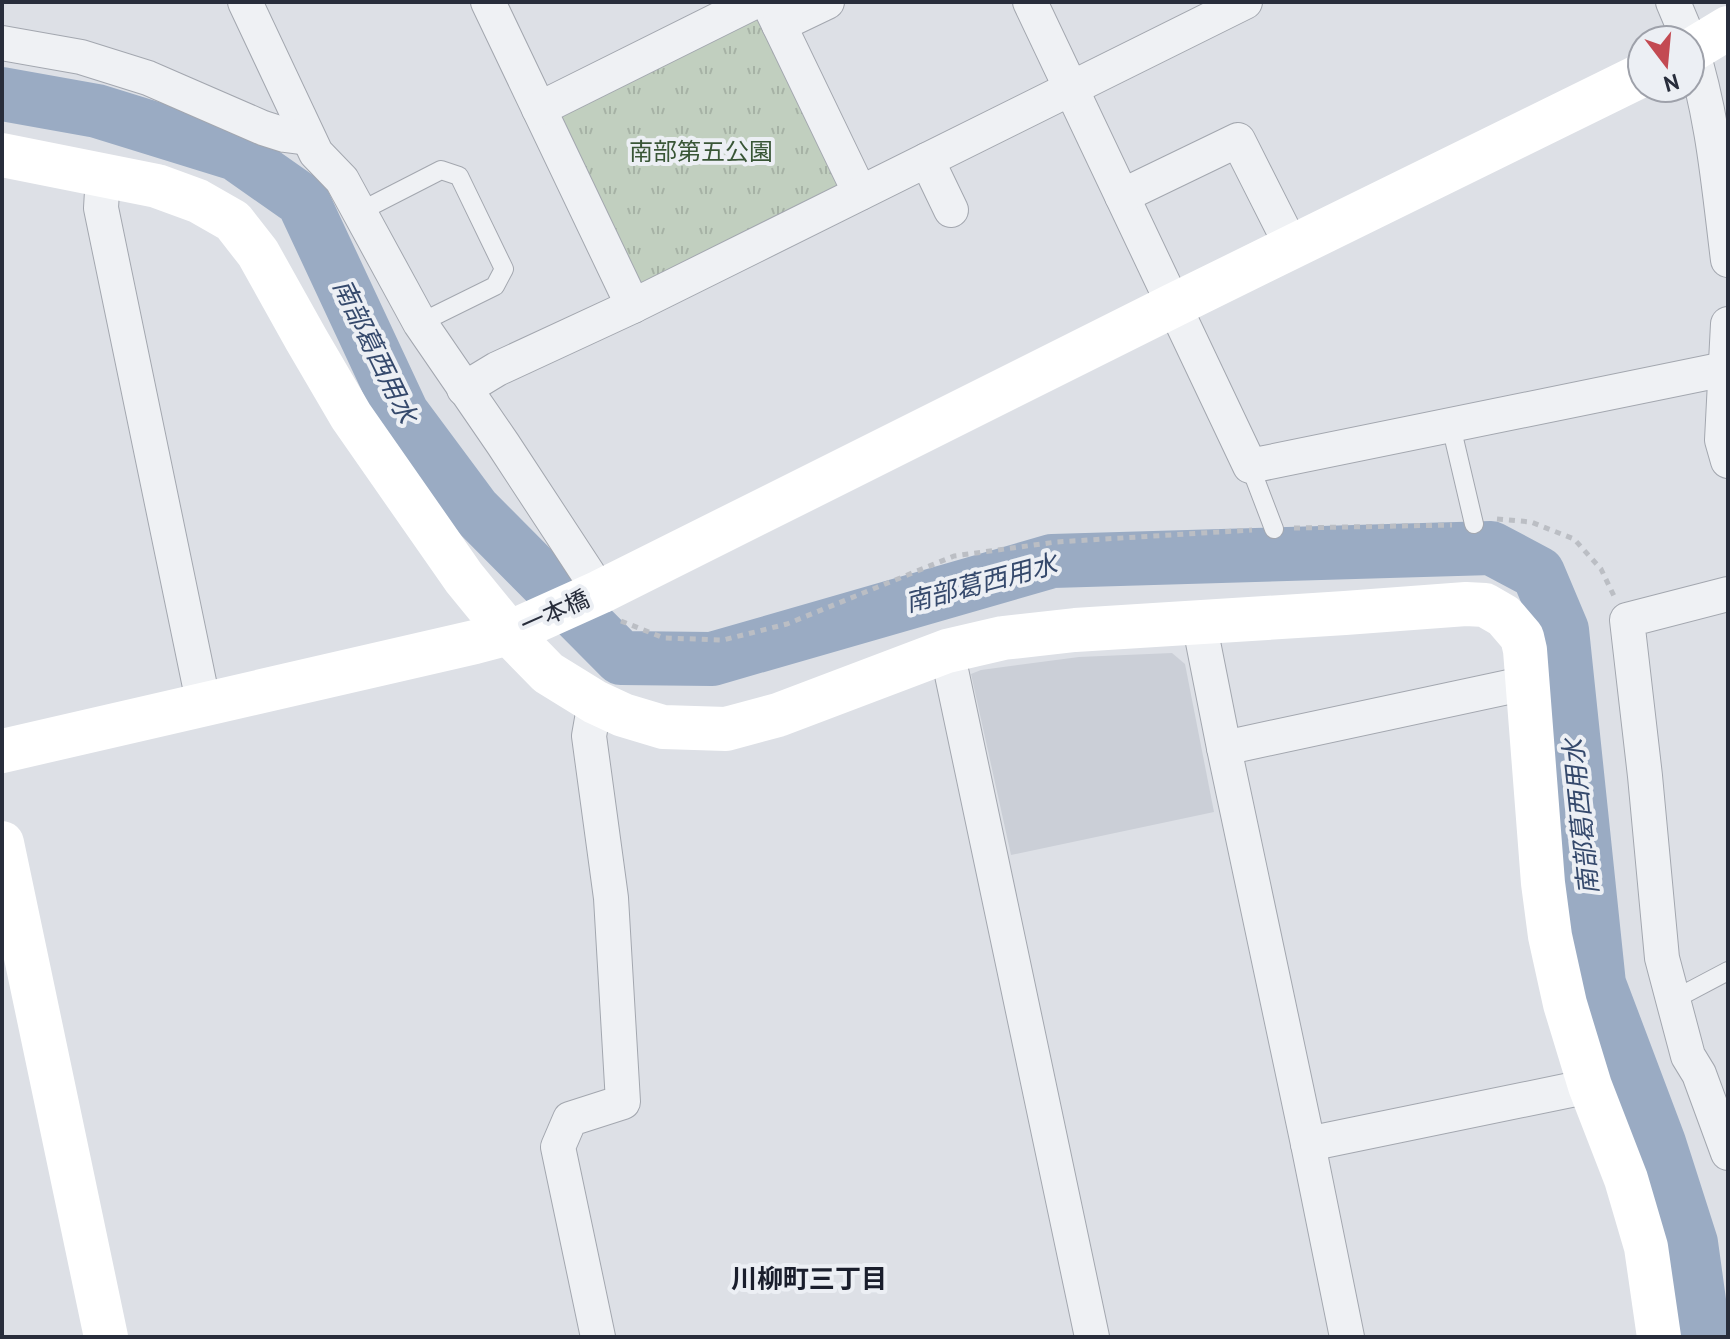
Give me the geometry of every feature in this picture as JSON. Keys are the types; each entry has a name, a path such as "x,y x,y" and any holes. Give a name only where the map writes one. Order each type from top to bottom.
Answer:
{"street":[{"path":"245,2 316,153 342,180 420,323 478,380 503,444 600,592"},
{"path":"488,2 633,306"},
{"path":"539,109 754,2"},
{"path":"827,2 774,14 860,193"},
{"path":"1030,2 1250,466 1451,426 1726,351 1722,440 1728,461"},
{"path":"478,380 1245,2"},
{"path":"1673,2 1686,24"},
{"path":"2,43 81,57 148,78 263,128 308,138"},
{"name":"一本橋","path":"2,751 509,633 600,592 1626,83"},
{"path":"1706,104 1728,260"},
{"path":"1122,196 1238,140 1292,247"},
{"path":"2,155 157,186 198,201 233,221 258,253 351,416 464,578 509,633 548,673 623,715 663,727 726,729 778,715 947,651 1003,638 1075,630 1466,604 1485,605 1504,616 1522,637 1525,650 1550,936 1565,1004 1590,1086 1626,1179 1646,1247 1659,1337"},
{"path":"927,160 951,210"},
{"path":"103,175 101,208 204,706"},
{"path":"1728,594 1627,620 1662,958 1688,1056 1699,1074 1728,1153"},
{"path":"1199,622 1347,1337"},
{"path":"947,651 1092,1337"},
{"path":"1224,748 1527,683"},
{"path":"595,702 589,736 611,898 623,1102 570,1119 558,1147 598,1337"},
{"path":"2,843 106,1337"},
{"path":"1308,1144 1590,1086"}],"lane":[{"path":"359,212 441,170 459,176 504,269 495,286 420,323"},
{"path":"1451,426 1474,524"},
{"path":"1250,466 1274,529"},
{"path":"1673,1000 1728,971"}],"path":[{"path":"600,592 617,620 664,638 723,640 787,624 954,556 1056,542 1274,529 1474,524 1497,519 1531,522 1574,539 1601,569 1627,620"}],"shaded area":[{"path":"1172,653 1185,664 1214,812 1011,855 971,674 1079,657"}],"green space":[{"name":"南部第五公園","path":"764,11 849,188 638,293 554,116"}],"waterway":[{"name":"南部葛西用水","path":"2,94 97,111 236,154 303,201 402,413 474,510 621,658 712,659 1052,561 1491,548 1538,573 1562,630 1599,984 1659,1143 1691,1243 1704,1337"}],"district":[{"name":"川柳町三丁目","path":"809,1279"}]}
